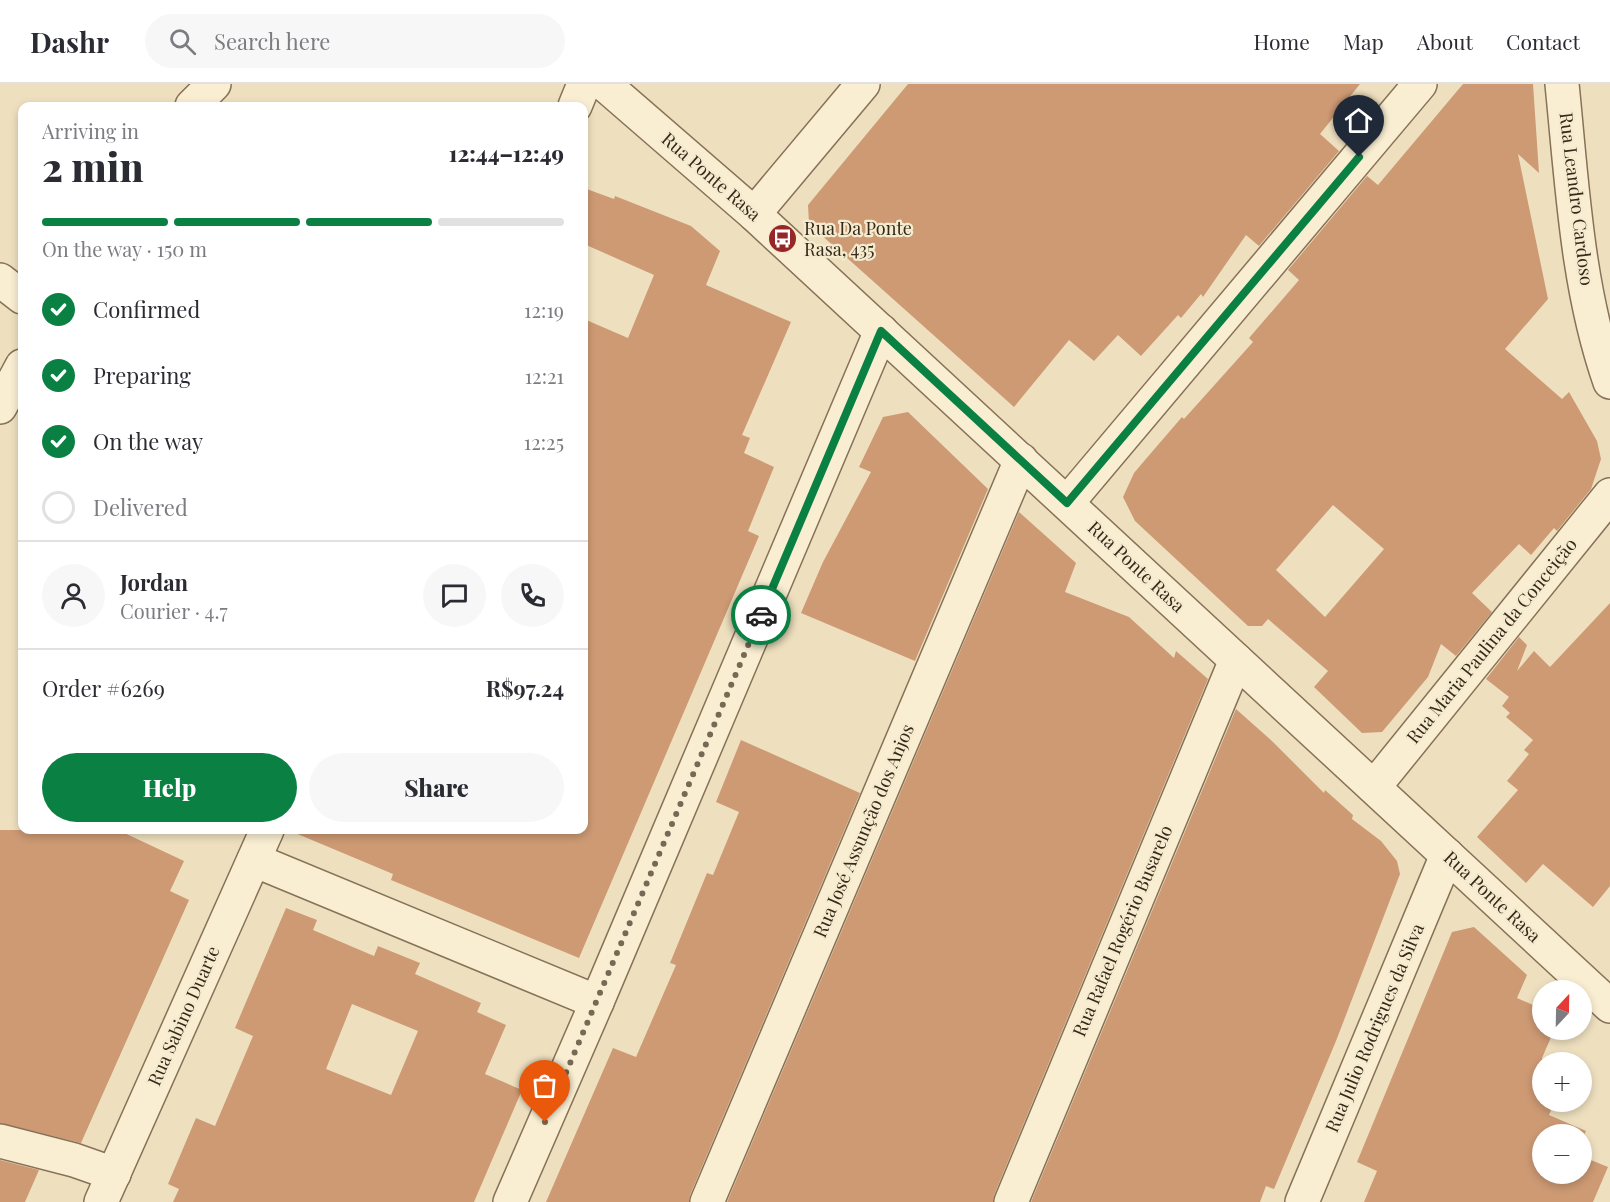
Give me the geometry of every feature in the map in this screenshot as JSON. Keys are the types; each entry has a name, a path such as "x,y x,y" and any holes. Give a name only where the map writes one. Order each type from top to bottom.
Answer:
{"street":[{"path":"196,102 214,84"},
{"path":"577,102 584,84"},
{"name":"Rua Ponte Rasa","path":"604,84 754,214 1610,1006"},
{"path":"754,214 863,84"},
{"path":"1067,503 1420,84"},
{"name":"Rua Leandro Cardoso","path":"1562,84 1579,253 1610,382"},
{"path":"0,280 18,294"},
{"path":"510,1202 881,331"},
{"path":"0,407 18,373"},
{"name":"Rua José Assunção dos Anjos","path":"707,1202 1021,460"},
{"name":"Rua Maria Paulina da Conceição","path":"1374,787 1610,495"},
{"name":"Rua Rafael Rogério Busarelo","path":"1011,1202 1236,660"},
{"name":"Rua Sabino Duarte","path":"107,1188 265,834"},
{"name":"Rua Julio Rodrigues da Silva","path":"1302,1202 1447,855"},
{"path":"254,860 597,1002"},
{"path":"0,1141 74,1160 107,1188"}],"building":[{"path":"908,84 1360,84 1320,134 1339,151 1259,246 1246,235 1203,297 1201,294 1181,318 1178,315 1141,356 1118,335 1094,361 1069,340 1014,407 809,224 808,205"},
{"path":"1463,84 1533,84 1539,173 1518,154 1548,299 1505,349 1562,399 1569,392 1597,441 1601,459 1591,489 1557,531 1554,528 1531,555 1519,544 1472,593 1492,612 1456,656 1441,644 1428,677 1382,732 1362,733 1314,687 1328,671 1268,619 1262,626 1248,626 1135,521 1123,497 1134,473 1182,417 1184,419 1253,342 1249,338 1299,280 1288,270 1367,176 1378,185","holes":["1333,505 1384,549 1325,617 1276,570"]},
{"path":"588,189 614,199 615,196 691,226 720,251 706,285 791,322 742,435 750,438 744,453 774,467 748,531 759,536 579,958 391,880 393,874 298,834 588,834 588,321 628,338 654,275 588,246"},
{"path":"908,412 988,489 915,661 801,613 823,562 871,472 859,467 883,417"},
{"path":"1019,512 1076,563 1065,592 1129,617 1174,658 1176,651 1208,679 993,1202 727,1202"},
{"path":"1610,603 1610,886 1593,907 1543,864 1526,883 1477,837 1518,790 1507,781 1529,754 1524,750 1533,740 1506,717 1510,713 1502,706 1509,697 1486,679 1519,637 1527,645 1517,671 1534,651 1550,667"},
{"path":"1236,709 1324,793 1325,790 1353,815 1352,819 1381,841 1397,861 1400,874 1336,1041 1274,1189 1266,1186 1260,1202 1031,1202"},
{"path":"741,740 860,793 689,1202 546,1202 613,1048 636,1057 676,965 670,963 707,873 713,875 739,812 716,802"},
{"path":"0,830 18,830 18,834 127,834 184,861 170,891 189,900 81,1143 0,1123"},
{"path":"286,908 317,920 313,930 374,956 378,946 420,963 415,974 481,1003 477,1012 506,1025 485,1074 522,1090 474,1202 173,1202 179,1189 168,1184 196,1118 215,1126 253,1036 235,1028","holes":["352,1004 418,1031 391,1095 326,1069"]},
{"path":"1474,927 1527,975 1517,998 1532,1005 1532,1040 1550,1040 1545,1052 1532,1052 1532,1112 1550,1112 1549,1115 1570,1124 1532,1124 1532,1184 1592,1184 1592,1160 1608,1167 1593,1202 1364,1202 1377,1171 1357,1162 1452,932"},
{"path":"0,1160 39,1170 25,1202 0,1202"}],"way so far":[{"path":"545,1122 761,615"}],"place":[{"name":"Rua Da Ponte Rasa, 435","path":"783,239"}],"route":[{"path":"761,615 881,331 1067,503 1359,157"}]}
